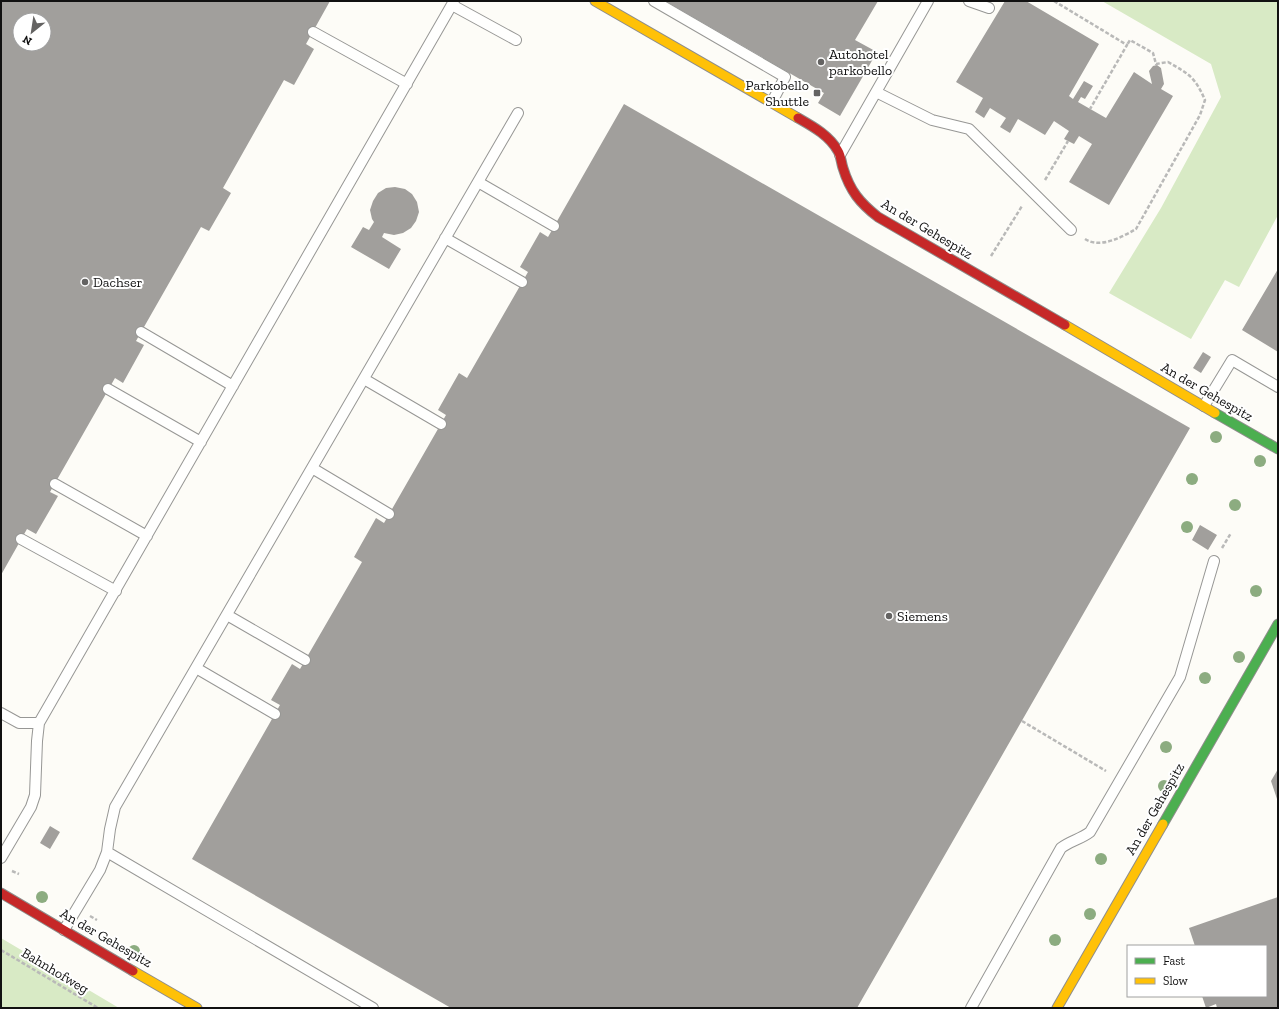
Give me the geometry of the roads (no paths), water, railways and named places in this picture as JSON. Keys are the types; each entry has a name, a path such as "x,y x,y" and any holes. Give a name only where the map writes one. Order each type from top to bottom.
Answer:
{"street":[{"name":"An der Gehespitz","path":"595,1 820,131 832,143 840,155 843,169 852,191 868,210 911,237 1278,449"},
{"name":"An der Gehespitz","path":"1057,1008 1278,624"},
{"name":"An der Gehespitz","path":"1,893 197,1008"}],"lane":[{"path":"654,1 786,74 772,102"},
{"path":"840,155 928,1"},
{"path":"970,1 989,8"},
{"path":"1,858 31,807 35,795 39,723 453,3 516,40"},
{"path":"313,32 406,84"},
{"path":"876,92 932,120 969,128 1071,230"},
{"path":"64,930 100,870 107,852 115,807 518,113"},
{"path":"478,182 554,226"},
{"path":"445,238 522,282"},
{"path":"141,332 233,386"},
{"path":"1204,406 1232,360 1278,387"},
{"path":"364,379 441,424"},
{"path":"108,389 201,442"},
{"path":"312,468 390,514"},
{"path":"55,484 147,536"},
{"path":"22,539 116,591"},
{"path":"970,1008 1061,848 1067,843 1090,832 1180,677 1214,561"},
{"path":"227,615 305,660"},
{"path":"196,668 275,714"},
{"path":"1,713 19,723 39,723"},
{"path":"107,852 373,1008"}],"place":[{"name":"Autohotel parkobello","path":"821,62"},
{"name":"Parkobello Shuttle","path":"817,93"},
{"name":"Dachser","path":"85,282"},
{"name":"Siemens","path":"889,616"}]}
